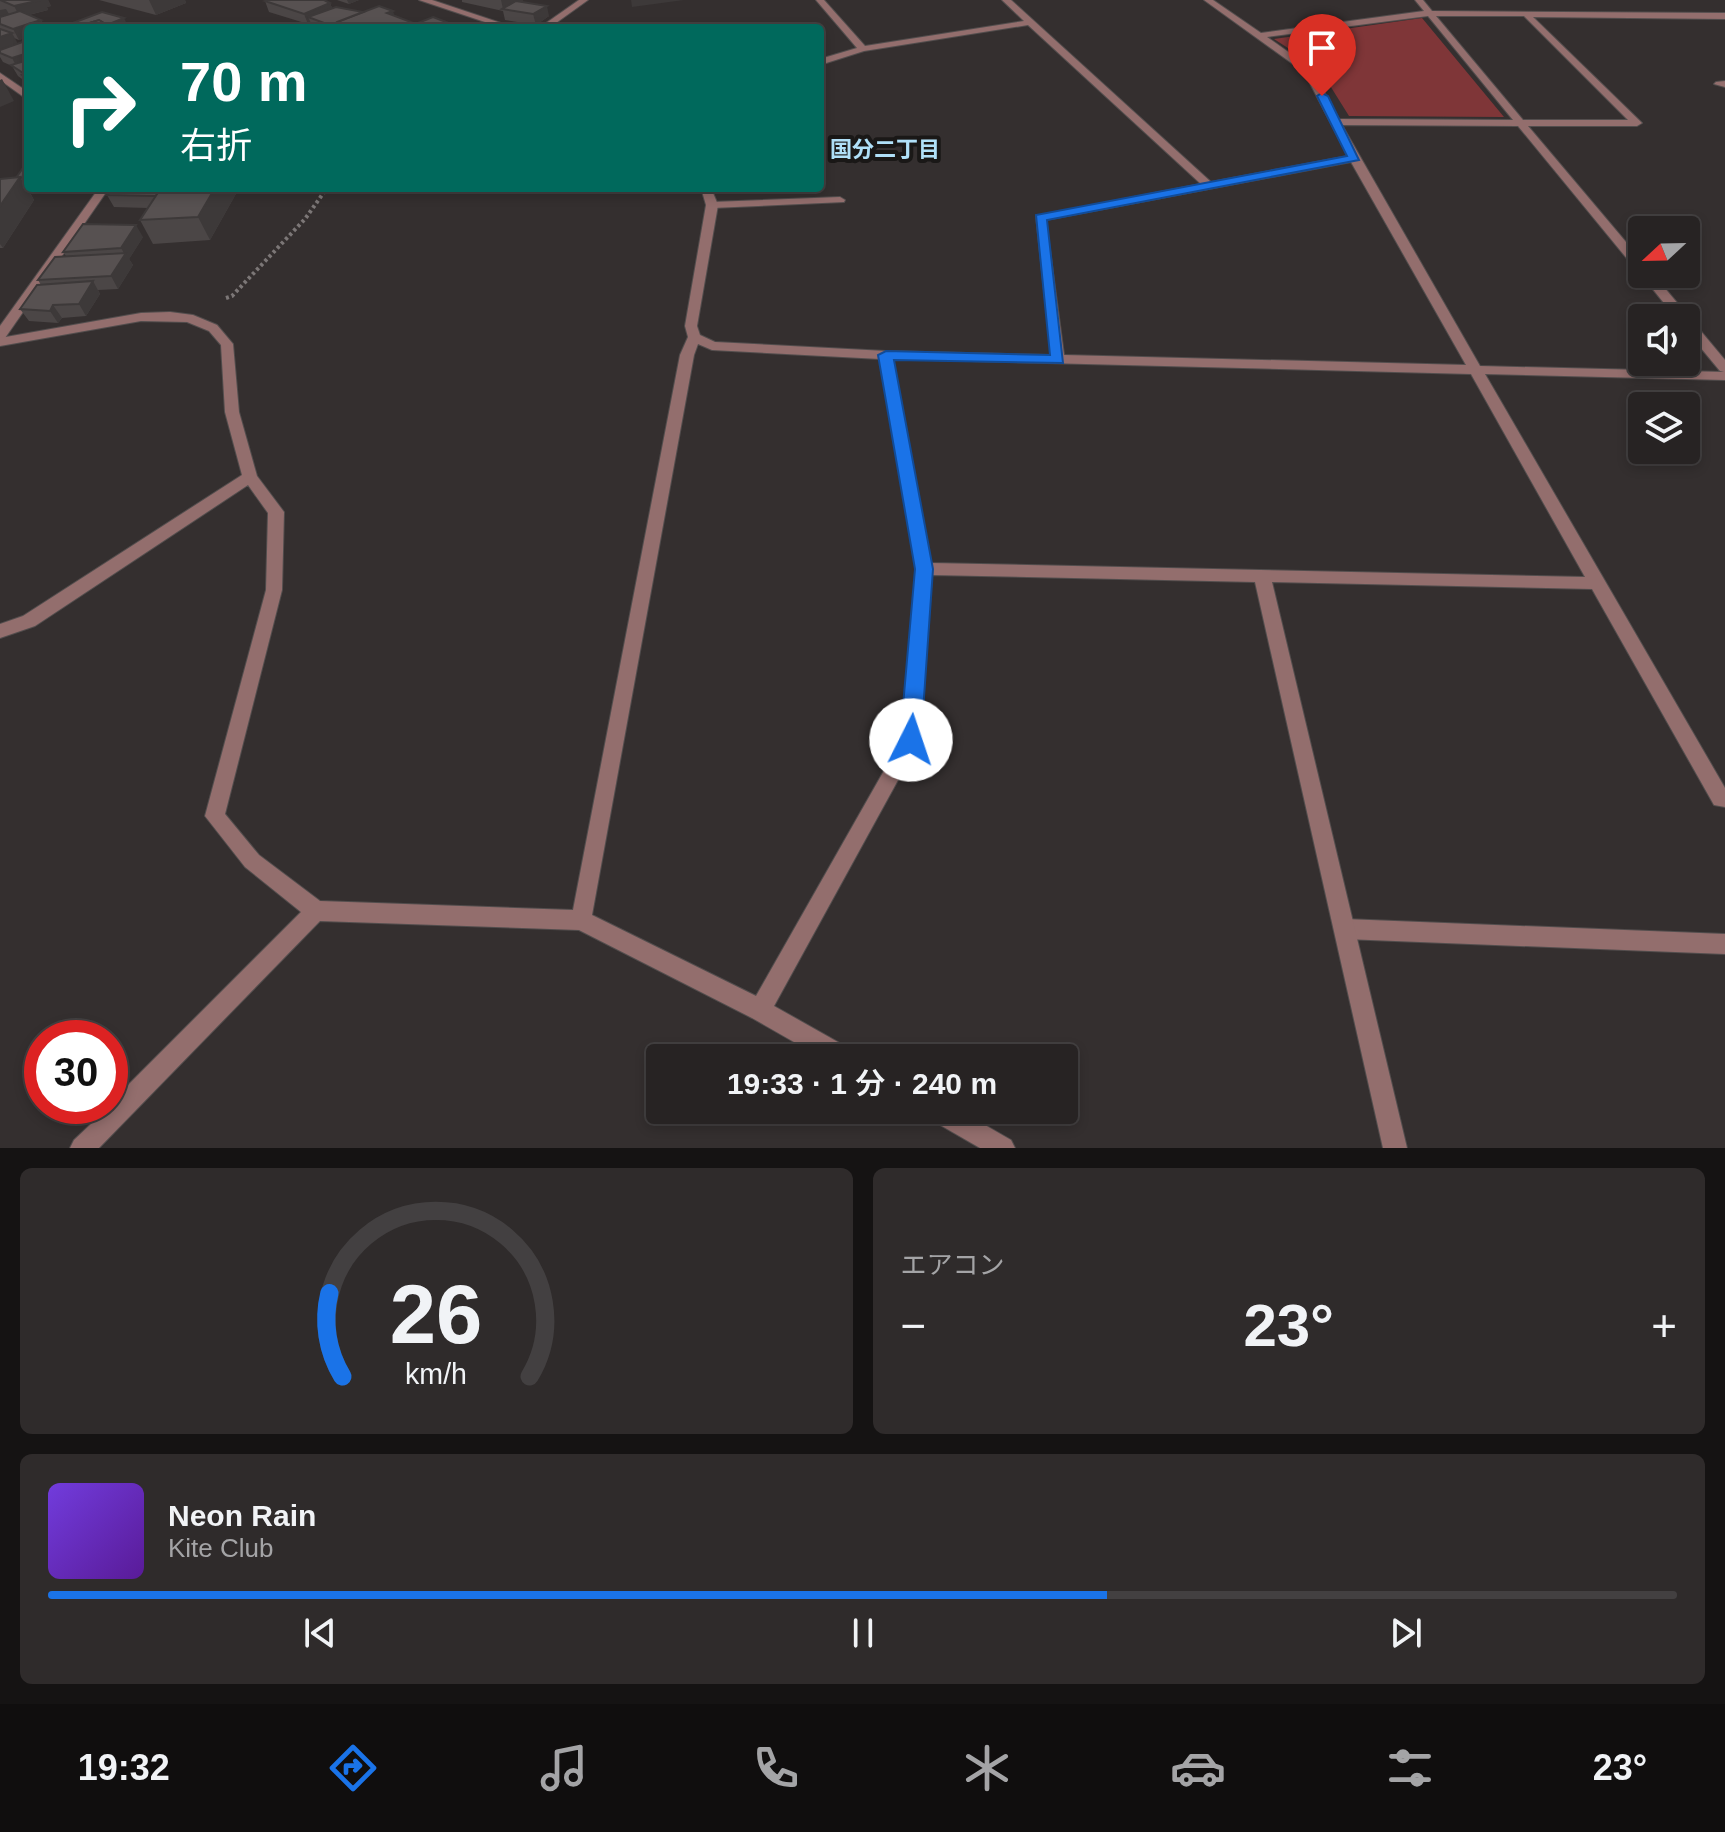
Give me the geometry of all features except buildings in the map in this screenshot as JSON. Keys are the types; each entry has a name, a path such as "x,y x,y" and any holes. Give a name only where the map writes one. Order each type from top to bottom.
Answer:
{"street":[{"path":"423,0 499,24"},
{"path":"549,24 584,0"},
{"path":"820,0 863,49"},
{"path":"1006,0 1206,183"},
{"path":"1208,0 1308,70 1354,158 1477,370 1595,583 1721,799 1725,799"},
{"path":"1419,0 1628,252"},
{"path":"1603,0 1619,15"},
{"path":"1259,36 1429,13 1725,16"},
{"path":"1337,122 1637,123 1526,14"},
{"path":"824,61 863,49 1031,22"},
{"path":"0,76 24,94"},
{"path":"1058,360 1040,218 1206,183 1354,158"},
{"path":"0,335 101,192"},
{"path":"581,920 687,355 694,337 691,326 712,205 707,192"},
{"path":"712,205 840,200"},
{"path":"1658,288 1671,304"},
{"path":"0,342 141,317 170,316 189,318 213,328 227,344 232,412 250,477 276,512 274,590 215,816 252,861 316,911 581,920 760,1010 820,1044"},
{"path":"694,337 712,346 886,355 1725,376"},
{"path":"1700,339 1725,368"},
{"path":"760,1010 911,740 924,569 886,355"},
{"path":"0,631 29,621 250,477"},
{"path":"924,569 1595,583"},
{"path":"1262,576 1395,1148"},
{"path":"82,1148 316,911"},
{"path":"1345,929 1725,944"},
{"path":"961,1124 1003,1148"}],"path":[{"path":"170,316 232,296 305,219 324,192"}],"shaded area":[{"path":"1422,18 1504,117 1349,116 1319,68 1274,39"}],"district":[{"name":"国分二丁目","path":"885,149"}],"route":[{"path":"911,740 924,569 886,355 1058,360 1040,218 1206,183 1354,158 1322,96"}]}
